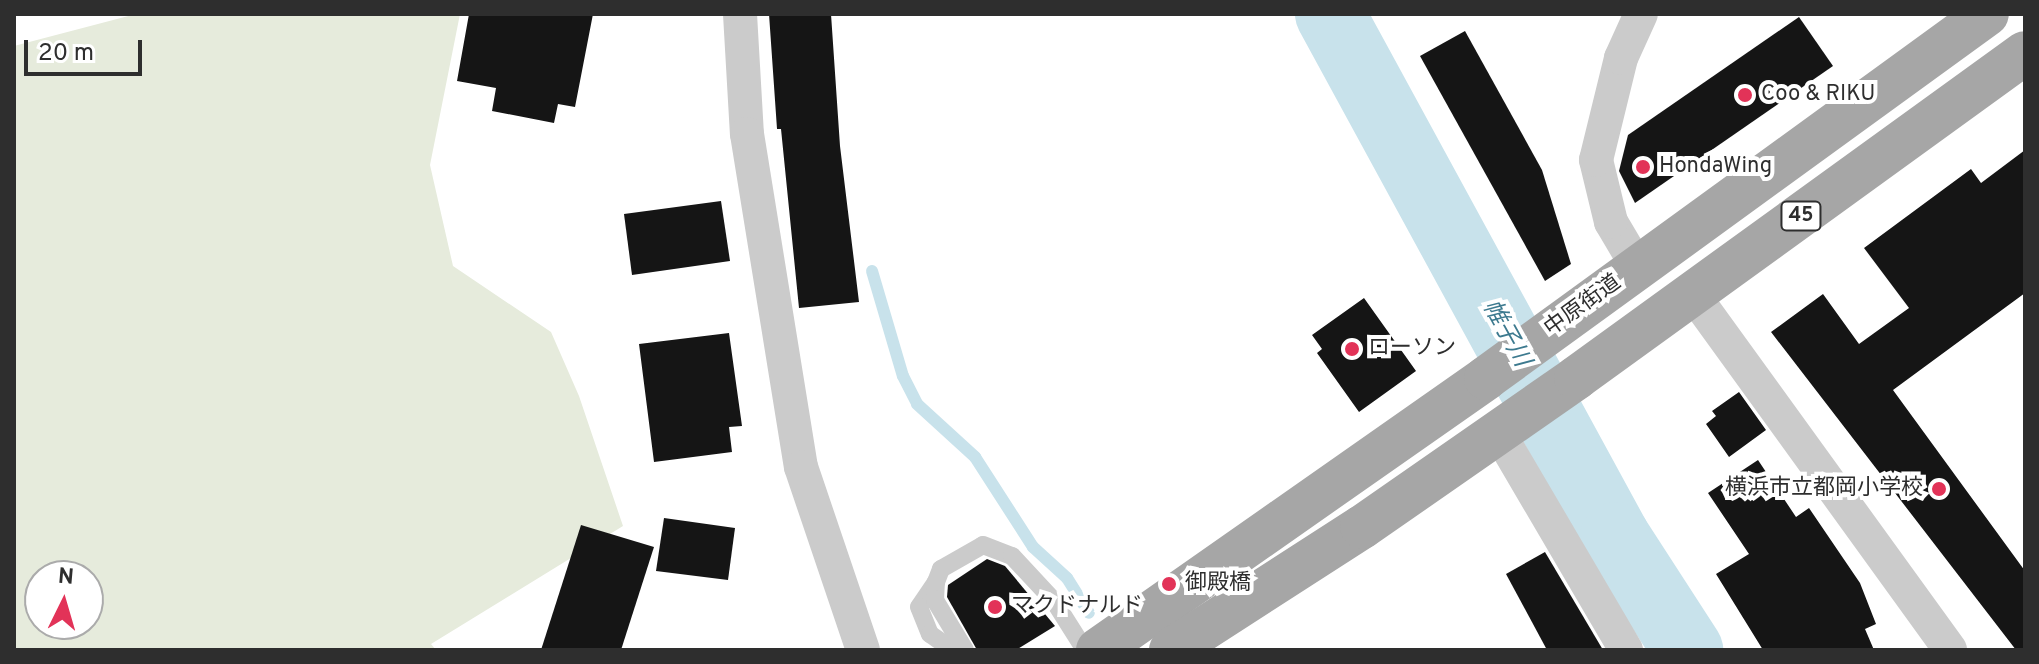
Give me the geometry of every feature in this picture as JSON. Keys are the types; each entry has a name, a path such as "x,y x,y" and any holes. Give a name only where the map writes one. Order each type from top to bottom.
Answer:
{"main road":[{"name":"中原街道","path":"1098,650 1486,378 1987,14"},
{"name":"45","path":"1171,650 1362,527 1497,430 1576,378 2025,53"}],"street":[{"path":"740,14 747,134 798,453 863,650"},
{"path":"1637,266 1611,222 1596,160 1621,58 1641,14"},
{"path":"1692,293 1950,650"},
{"path":"1497,430 1626,650"}],"lane":[{"path":"953,650 930,634 919,607 941,569 983,545 1002,548 1054,601 1085,650"},
{"path":"936,582 935,600 965,650"}],"shaded area":[{"path":"136,14 460,14 430,165 453,266 551,332 579,396 623,526 431,644 436,650 14,650 14,46"}],"building":[{"path":"469,14 593,14 575,107 558,104 554,123 492,111 496,88 457,81"},
{"path":"769,14 831,14 840,146 859,302 799,308 781,129 777,129"},
{"path":"1799,17 1833,66 1635,203 1619,171 1628,135"},
{"path":"1465,31 1542,170 1571,264 1545,281 1420,56"},
{"path":"2025,150 2025,293 1893,390 2025,571 2025,650 2016,650 1771,332 1823,294 1859,344 1909,308 1864,248 1971,169 1981,183"},
{"path":"721,201 730,261 632,275 624,214"},
{"path":"1364,298 1416,371 1359,412 1317,353 1322,349 1312,335"},
{"path":"729,333 742,426 729,427 732,452 654,462 639,344"},
{"path":"1739,392 1766,430 1729,457 1706,424 1716,416 1712,411"},
{"path":"1758,460 1796,517 1809,508 1860,583 1876,624 1865,629 1874,650 1763,650 1716,574 1749,554 1708,493"},
{"path":"664,518 735,528 728,580 656,571"},
{"path":"581,525 654,547 621,650 541,650"},
{"path":"1545,552 1603,650 1547,650 1506,574"},
{"path":"987,559 1005,566 1055,626 1016,650 977,650 947,597 948,585"}],"waterway":[{"name":"帷子川","path":"1330,14 1615,537 1688,650"},
{"path":"872,271 903,376 917,404 975,457 1033,547 1067,578 1089,613"}],"place":[{"name":"Coo & RIKU","path":"1745,95"},
{"name":"HondaWing","path":"1643,167"},
{"name":"ローソン","path":"1352,349"},
{"name":"横浜市立都岡小学校","path":"1939,489"},
{"name":"御殿橋","path":"1169,584"},
{"name":"マクドナルド","path":"995,607"}]}
